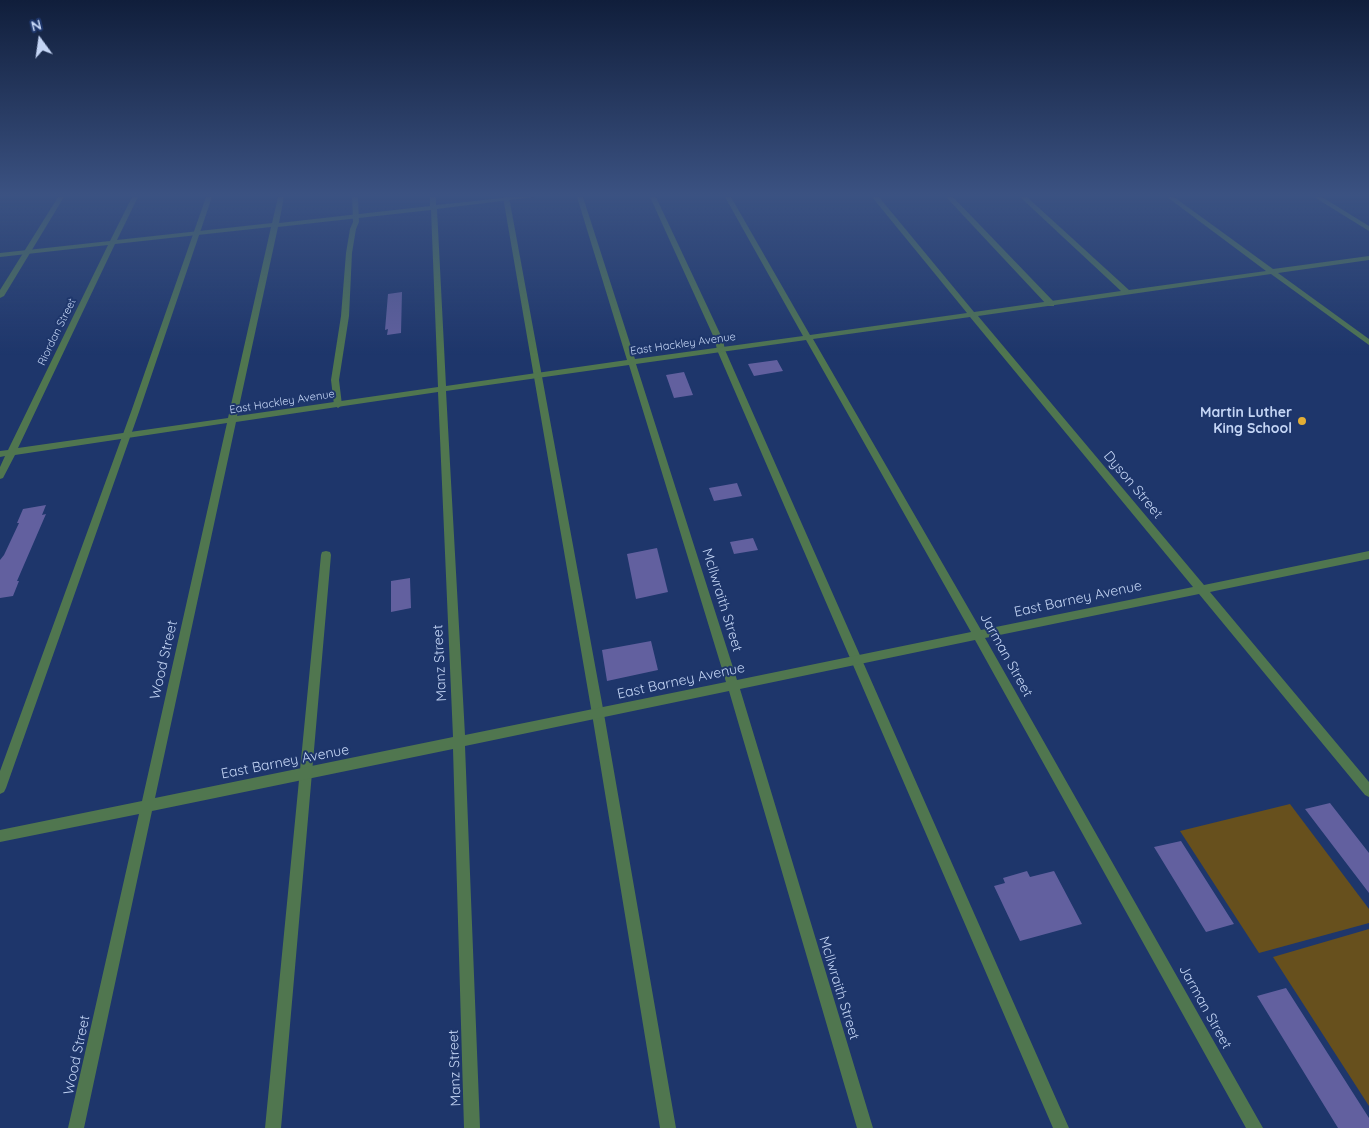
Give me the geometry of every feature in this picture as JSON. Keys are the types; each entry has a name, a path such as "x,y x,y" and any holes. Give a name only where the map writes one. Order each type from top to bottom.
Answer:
{"street":[{"path":"0,255 50,250"},
{"name":"Riordan Street","path":"0,476 110,250"},
{"path":"0,788 191,250"},
{"name":"Wood Street","path":"76,1128 270,250"},
{"path":"338,405 335,380 345,316 351,250"},
{"name":"Manz Street","path":"435,250 459,742 472,1128"},
{"path":"516,250 598,714 668,1128"},
{"name":"McIlwraith Street","path":"596,250 733,686 866,1128"},
{"path":"677,250 858,660 1061,1128"},
{"name":"Jarman Street","path":"758,250 978,635 1255,1128"},
{"name":"Dyson Street","path":"919,250 1369,791"},
{"path":"999,250 1051,304"},
{"path":"1080,250 1128,293"},
{"path":"1242,250 1369,343"},
{"path":"0,296 27,252"},
{"name":"East Hackley Avenue","path":"0,454 442,389 1369,258"},
{"path":"273,1128 326,555"},
{"name":"East Barney Avenue","path":"0,836 1369,555"}],"shaded area":[{"path":"1290,804 1369,909 1369,923 1259,953 1180,831"},
{"path":"1369,929 1369,1106 1273,957"}],"building":[{"path":"402,292 401,333 387,335 388,329 385,330 388,294"},
{"path":"777,360 783,371 754,376 748,364"},
{"path":"684,372 693,395 674,398 666,375"},
{"path":"737,483 742,496 714,501 709,488"},
{"path":"46,505 42,515 46,514 17,581 19,581 13,596 0,598 0,560 19,523 17,523 23,509"},
{"path":"753,538 758,550 734,554 730,542"},
{"path":"657,548 668,592 636,599 627,554"},
{"path":"410,578 411,608 391,612 391,581"},
{"path":"651,641 658,670 607,681 602,650"},
{"path":"1330,803 1369,853 1369,893 1305,809"},
{"path":"1181,841 1234,924 1206,932 1154,847"},
{"path":"1027,871 1030,877 1054,871 1082,924 1020,941 994,886 1005,883 1003,878"},
{"path":"1286,988 1369,1118 1369,1128 1338,1128 1257,996"}],"place":[{"name":"Martin Luther King School","path":"1302,421"}]}
